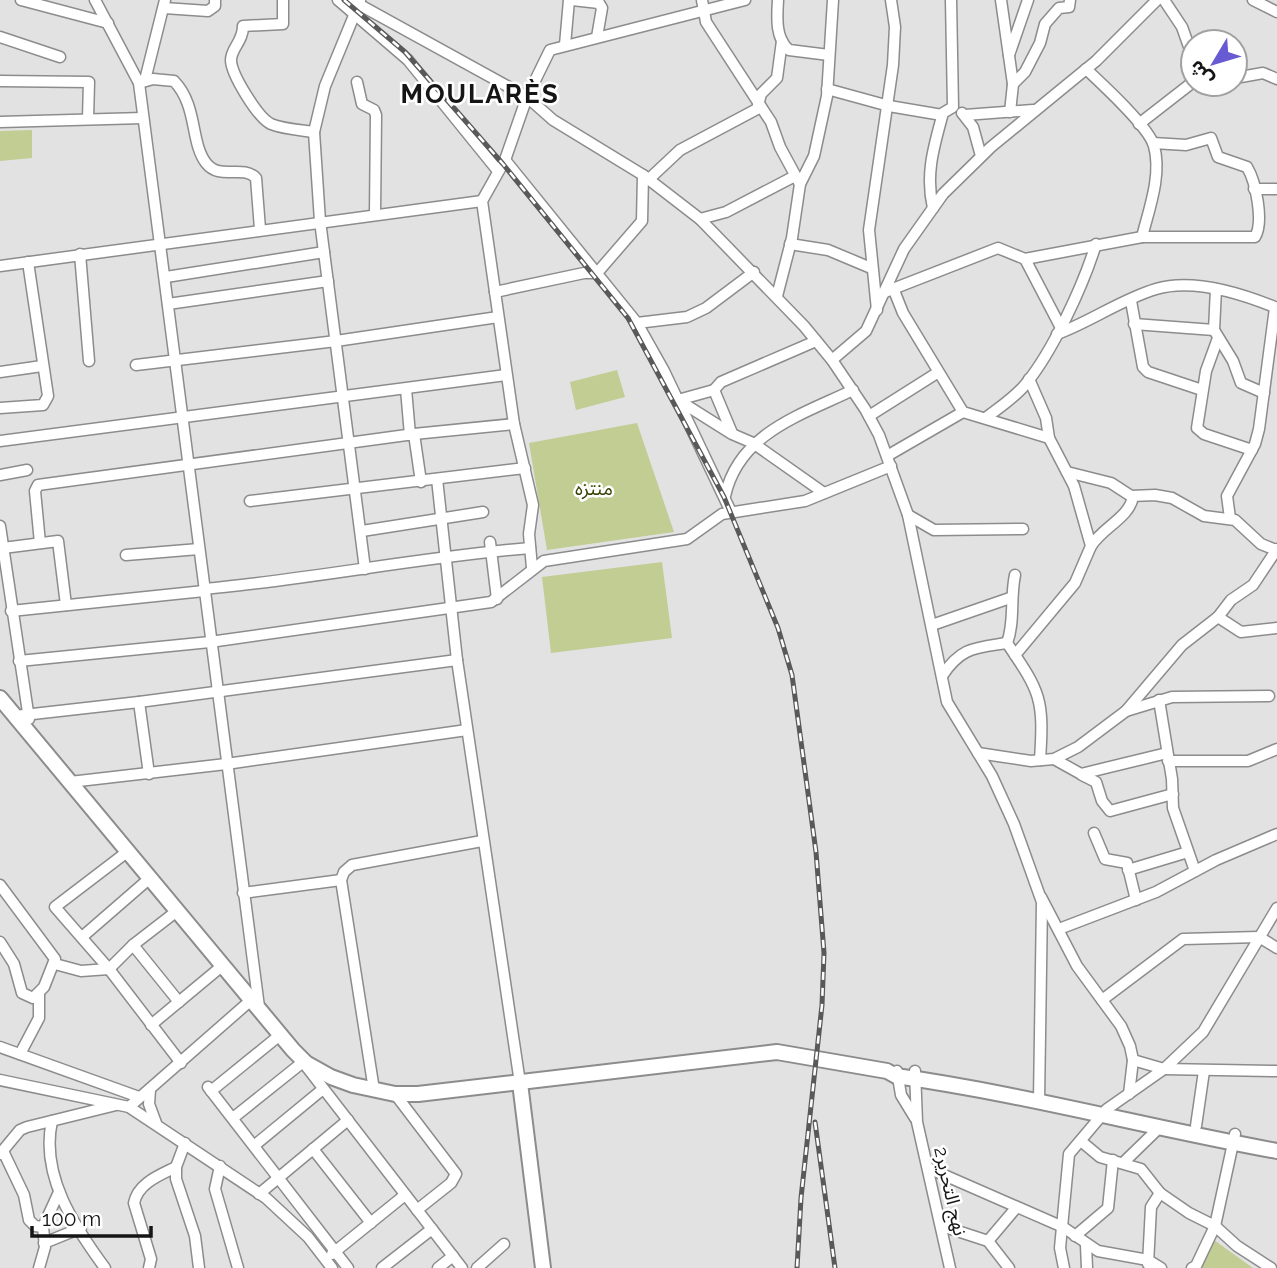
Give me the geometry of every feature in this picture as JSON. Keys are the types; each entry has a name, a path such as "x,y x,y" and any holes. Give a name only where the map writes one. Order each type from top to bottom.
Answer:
{"main road":[{"path":"0,698 21,715 29,733 280,1035 315,1069 353,1085 395,1094 418,1094 777,1052 1039,1097 1160,1127 1277,1143"},
{"path":"520,1083 543,1268"},
{"path":"1104,1113 1196,1126 1277,1151"}],"street":[{"path":"22,0 108,23"},
{"path":"95,0 142,81"},
{"path":"129,1107 180,1063 255,1006 182,419 177,360 143,118 142,81 165,4 208,11 215,6 215,0"},
{"path":"284,0 283,24 243,26 243,38 233,52 231,64 247,96 266,121 273,125 314,132"},
{"path":"338,0 355,4 527,97 583,140 645,178 700,219 777,296 832,360 869,415 908,515 947,702 978,753 1014,824 1039,894 1077,966 1121,1026 1133,1060 1129,1094"},
{"path":"565,45 570,0 598,1 602,8 597,37"},
{"path":"531,568 533,505 514,424 482,201 505,160 527,97 550,50 702,6 745,0"},
{"path":"597,274 642,221 645,178 680,150 757,109 761,94 777,78 782,41 778,0"},
{"path":"777,296 790,244 798,180 814,156 827,89 833,0"},
{"path":"877,311 869,230 873,185 888,106 895,27 891,0"},
{"path":"951,0 953,107"},
{"path":"1001,0 1013,84 1010,112"},
{"path":"1009,56 1028,0"},
{"path":"1013,84 1025,72 1049,19 1059,8 1069,7 1070,0"},
{"path":"1142,0 1143,13"},
{"path":"832,360 866,331 889,290 904,249 933,208 981,156 1086,69 1157,0"},
{"path":"1164,0 1182,28"},
{"path":"1252,0 1277,12"},
{"path":"355,4 325,86 314,132 320,221 366,569"},
{"path":"355,4 408,61 498,171"},
{"path":"702,6 715,37 771,122 780,148 798,180"},
{"path":"0,37 60,57"},
{"path":"782,41 789,50 829,55"},
{"path":"1086,69 1139,124 1153,143 1157,164 1142,237"},
{"path":"1249,76 1263,74 1277,79"},
{"path":"142,81 164,79 179,87 194,120 204,160 210,168 224,173 246,171 257,178 260,229"},
{"path":"0,81 89,82 89,119"},
{"path":"357,82 362,104 374,110 376,115 375,214"},
{"path":"827,89 888,106 942,115"},
{"path":"1139,124 1179,93"},
{"path":"933,208 929,166 942,115 953,107"},
{"path":"953,107 965,116 973,127 981,156"},
{"path":"965,116 1034,110"},
{"path":"0,122 143,118"},
{"path":"889,290 998,248 1025,259 1142,237 1252,239 1258,233 1254,189 1247,167 1223,160 1211,138 1177,146 1153,143"},
{"path":"505,160 637,323 732,512"},
{"path":"700,219 726,212 798,180"},
{"path":"1254,189 1277,189"},
{"path":"0,266 482,201"},
{"path":"790,244 828,250 871,268"},
{"path":"988,417 1015,396 1029,379 1058,330 1089,267 1096,244"},
{"path":"166,277 324,252"},
{"path":"80,254 89,360"},
{"path":"1025,259 1058,330"},
{"path":"0,408 43,405 48,396 28,262"},
{"path":"637,323 687,317 706,308 754,272"},
{"path":"495,292 584,273 597,274"},
{"path":"168,304 328,281"},
{"path":"1058,330 1169,286 1202,285 1276,308 1264,397 1252,450 1227,496 1230,518"},
{"path":"1216,289 1216,334 1208,360 1197,428 1200,432 1252,450"},
{"path":"889,290 933,358 937,373 963,412"},
{"path":"1131,301 1139,355 1148,372 1202,390"},
{"path":"136,365 336,341 498,317"},
{"path":"1134,324 1216,334"},
{"path":"1216,334 1233,361 1241,383 1277,404"},
{"path":"678,400 715,390 720,382 816,341"},
{"path":"0,372 42,366"},
{"path":"869,415 937,373"},
{"path":"0,440 182,419 506,375"},
{"path":"1029,379 1046,418 1049,438 1067,472 1091,546"},
{"path":"406,389 421,482"},
{"path":"715,390 732,434"},
{"path":"725,497 735,468 753,443 768,431 853,390"},
{"path":"678,400 732,434 753,443 824,493"},
{"path":"19,661 210,642 497,599 531,568 550,559 687,539 712,519 732,512 805,501 889,461 963,412 988,417 1049,438"},
{"path":"40,543 35,491 38,485 514,424"},
{"path":"250,501 525,468"},
{"path":"0,475 27,470"},
{"path":"978,753 1040,760 1054,759 1078,747 1126,712 1182,645 1218,617 1231,600 1258,580 1276,549 1261,544 1230,518 1204,516 1172,498 1156,495 1133,497 1111,483 1067,472"},
{"path":"437,479 457,660 520,1083"},
{"path":"1015,655 1075,583 1091,546 1104,528 1127,512 1133,497"},
{"path":"362,531 483,512"},
{"path":"908,515 934,530 1023,529"},
{"path":"0,526 19,661 21,715 457,660"},
{"path":"3,548 60,543 66,605"},
{"path":"11,607 66,605 204,590 366,569 491,547 530,548"},
{"path":"491,547 497,599"},
{"path":"126,555 199,549"},
{"path":"1007,643 1011,632 1010,598 1015,575"},
{"path":"0,591 11,607"},
{"path":"932,625 1010,598"},
{"path":"1218,617 1241,632 1277,628"},
{"path":"942,676 950,663 965,651 1007,643"},
{"path":"1007,643 1031,678 1042,707 1040,760"},
{"path":"1126,712 1159,700 1188,696 1269,696"},
{"path":"1159,700 1177,822 1195,871"},
{"path":"139,702 149,774"},
{"path":"70,782 226,764 467,730"},
{"path":"1081,774 1167,757 1248,761 1277,749"},
{"path":"1054,759 1096,782 1102,802 1110,811 1173,794"},
{"path":"1094,833 1105,859 1125,861 1136,900"},
{"path":"1059,929 1136,900 1277,834"},
{"path":"374,1090 341,880 344,872 352,865 482,841"},
{"path":"127,852 55,906 109,969 180,1063"},
{"path":"1128,870 1188,852"},
{"path":"82,937 150,878"},
{"path":"243,893 341,880"},
{"path":"0,885 55,964 81,971 109,969 133,945 177,911"},
{"path":"1039,894 1042,924 1039,1097"},
{"path":"1064,1268 1060,1248 1067,1159 1104,1113 1164,1069 1203,1032 1229,993 1277,908"},
{"path":"1102,999 1183,939 1259,937 1277,948"},
{"path":"0,942 14,964 22,993 33,998 40,994"},
{"path":"133,945 179,1002"},
{"path":"20,1054 39,1018 40,994 55,964"},
{"path":"151,1026 222,966"},
{"path":"280,1035 210,1089 348,1268"},
{"path":"0,1047 139,1097"},
{"path":"293,1049 462,1268"},
{"path":"1133,1060 1164,1069 1277,1071"},
{"path":"233,1118 303,1062"},
{"path":"1196,1126 1204,1071"},
{"name":"نهج التحرير2","path":"893,1072 901,1095 917,1122"},
{"name":"نهج التحرير2","path":"915,1075 917,1122 950,1268"},
{"path":"0,1080 129,1107 260,1194 308,1237 329,1264 335,1252 405,1195"},
{"path":"255,1145 323,1089"},
{"path":"150,1090 149,1104 156,1123"},
{"path":"395,1094 456,1174 451,1183 417,1210"},
{"path":"43,1227 35,1226 29,1220 24,1195 1,1152 20,1130 117,1104"},
{"path":"260,1194 348,1120"},
{"path":"52,1121 47,1143 59,1192 106,1268"},
{"path":"1124,1162 1160,1127"},
{"path":"1195,1268 1214,1226 1233,1138"},
{"path":"1082,1142 1089,1150 1124,1162 1147,1174 1160,1193 1214,1226 1237,1246 1271,1268"},
{"path":"185,1143 176,1167 176,1179 195,1236 199,1268"},
{"path":"313,1149 371,1223"},
{"path":"1076,1236 1108,1208 1113,1160"},
{"path":"220,1166 215,1189 238,1268"},
{"path":"149,1268 151,1259 134,1203 136,1195 148,1182 176,1167"},
{"path":"928,1168 1063,1227 1098,1251 1161,1268"},
{"path":"39,1268 44,1259 43,1227 59,1192"},
{"path":"1148,1264 1152,1239 1152,1207 1160,1193"},
{"path":"988,1241 1016,1208"},
{"path":"942,1226 988,1241 1009,1268"},
{"path":"44,1243 80,1228"},
{"path":"382,1268 432,1229"},
{"path":"477,1268 504,1244"},
{"path":"1086,1245 1087,1268"},
{"path":"438,1268 453,1256"}],"green space":[{"path":"32,130 32,158 0,161 0,131"},
{"path":"617,370 625,397 576,410 570,382"},
{"name":"منتزه","path":"637,423 674,532 547,550 529,443"},
{"path":"662,562 672,638 551,653 542,577"},
{"path":"1214,1240 1253,1268 1200,1268 1199,1263"}],"railway":[{"path":"344,0 405,52 503,164 628,318 724,497 778,628 792,675 816,852 824,953 822,1005 801,1198 797,1268"},
{"path":"815,1122 835,1268"}],"district":[{"name":"MOULARÈS","path":"480,94"}]}
